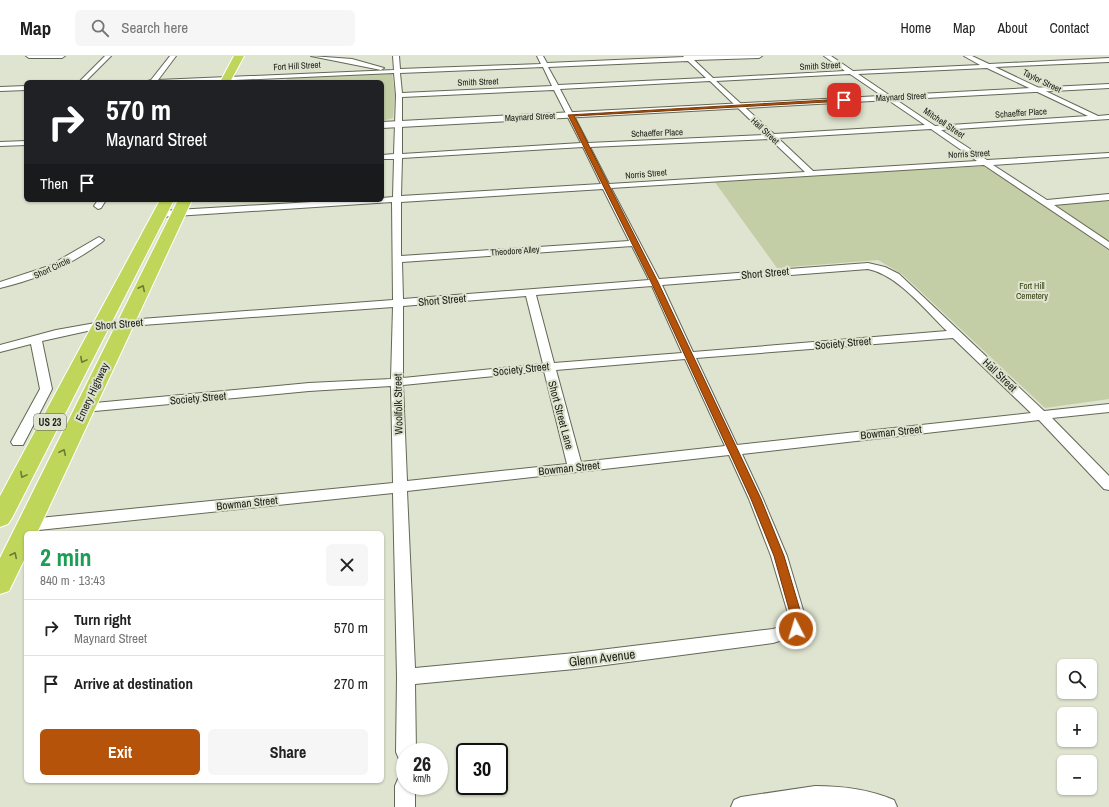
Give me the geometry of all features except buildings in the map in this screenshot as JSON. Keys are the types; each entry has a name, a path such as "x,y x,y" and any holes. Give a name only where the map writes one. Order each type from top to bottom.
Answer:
{"highway":[{"path":"226,80 239,56"},
{"path":"241,80 248,67"},
{"name":"Emery Highway","path":"0,518 166,202"},
{"name":"Emery Highway","path":"26,531 182,206"},
{"name":"Emery Highway","path":"0,584 24,535"}],"street":[{"path":"29,56 62,56"},
{"path":"84,80 108,56"},
{"path":"155,80 173,56"},
{"path":"314,56 352,61 375,69"},
{"name":"Woolfolk Street","path":"396,56 399,95 397,200 397,382 406,677 406,743"},
{"name":"Fort Hill Street","path":"226,80 375,69 397,71 543,61 759,56"},
{"name":"Mitchell Street","path":"827,56 1109,246"},
{"name":"Taylor Street","path":"967,56 1109,124"},
{"name":"Hall Street","path":"687,58 810,172"},
{"name":"Smith Street","path":"399,95 853,74 1109,60"},
{"path":"543,61 655,282 733,449"},
{"name":"Maynard Street","path":"384,125 1109,86"},
{"path":"0,89 24,88"},
{"name":"Schaeffer Place","path":"384,157 586,145 682,142 769,135 933,128 1109,117"},
{"path":"0,144 24,143"},
{"name":"Norris Street","path":"384,200 606,187 810,172 1109,155"},
{"path":"1045,202 1109,197"},
{"name":"Norris Street","path":"160,214 182,206 327,202"},
{"name":"Short Circle","path":"0,285 29,278 53,269 84,252 99,240"},
{"name":"Theodore Alley","path":"397,259 634,243"},
{"name":"Short Street","path":"0,349 36,339 101,325 530,293 861,266 886,270"},
{"name":"Hall Street","path":"886,270 957,334 1042,416 1109,485"},
{"name":"Short Street Lane","path":"530,293 575,467"},
{"name":"Society Street","path":"84,408 309,387 397,382 548,367 957,334"},
{"path":"18,442 46,389 36,339"},
{"name":"Bowman Street","path":"29,525 401,487 1109,408"},
{"name":"Glenn Avenue","path":"406,677 575,661 773,636 796,629 798,620 779,556 733,449"},
{"path":"405,795 405,807"},
{"path":"741,807 817,796 855,798 878,802 887,807"}],"green space":[{"path":"392,73 395,95 393,118 384,120 384,80 286,80 287,78"},
{"name":"Fort Hill Cemetery","path":"985,166 1002,176 1109,250 1109,399 1045,408 902,274 878,260 777,268 714,181"},
{"path":"1109,199 1109,243 1053,204"}],"route":[{"path":"796,629 798,620 779,556 756,499 655,282 634,243 571,115 844,100"}]}
